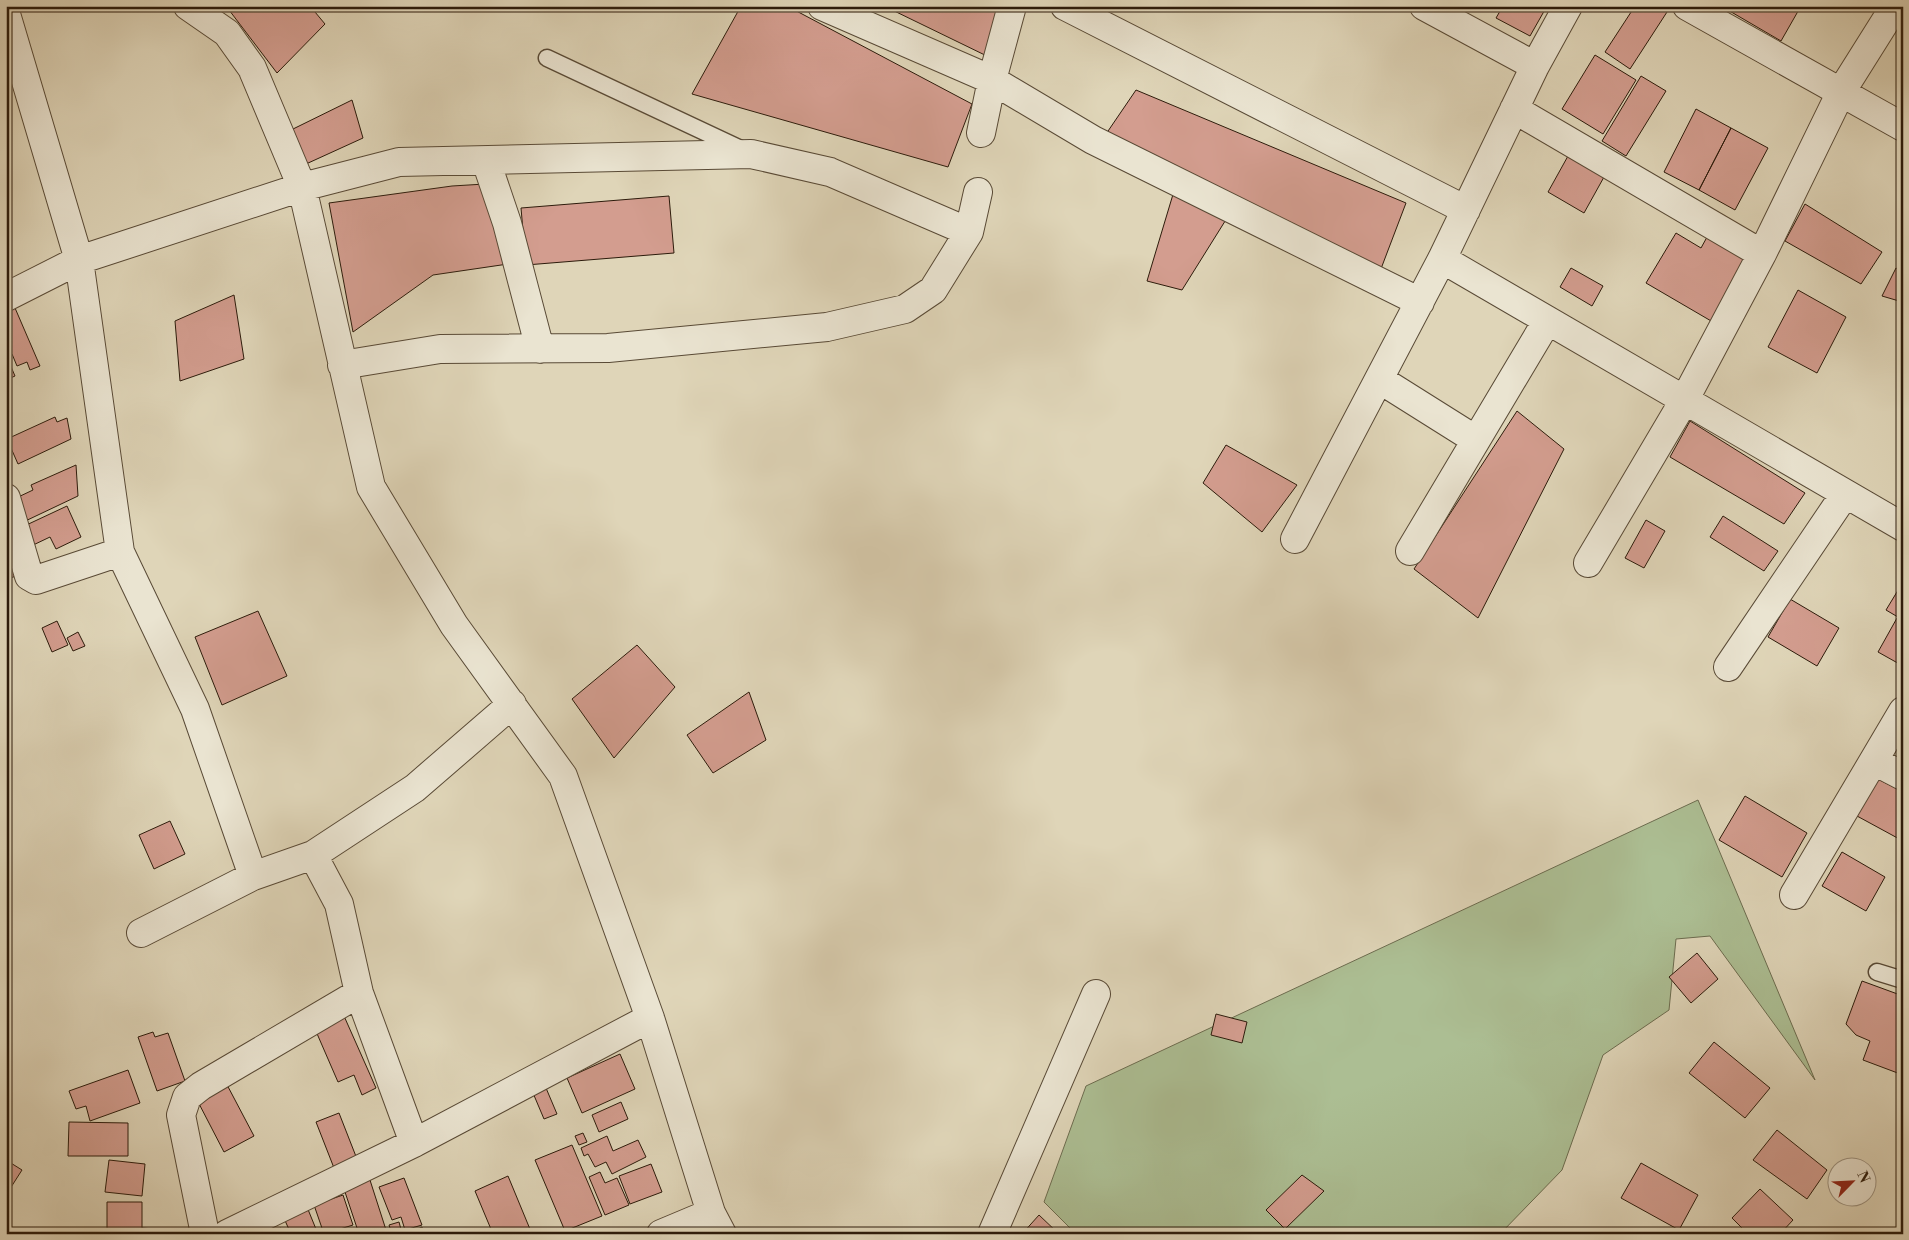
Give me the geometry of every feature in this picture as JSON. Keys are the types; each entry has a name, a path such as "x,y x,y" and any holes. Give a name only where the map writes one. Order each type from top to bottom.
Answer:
{"street":[{"path":"188,6 228,33 252,68 302,187 371,487 454,625 563,776 650,1018 717,1223 661,1234"},
{"path":"822,6 992,80 1093,140 1420,302"},
{"path":"981,133 992,80 1012,6"},
{"path":"1065,6 1466,210"},
{"path":"1424,6 1534,66"},
{"path":"1295,539 1420,302 1534,66 1568,6"},
{"path":"1687,6 1903,127"},
{"path":"1588,564 1685,398 1762,254 1841,92 1895,6"},
{"path":"6,14 79,260 120,552 195,709 253,876"},
{"path":"1514,109 1762,254"},
{"path":"6,297 79,260 302,187 398,162 752,154 830,172 969,232"},
{"path":"486,161 507,223 540,349"},
{"path":"342,365 440,349 608,348 827,327 905,309 932,290 969,232 978,192"},
{"path":"1442,259 1547,321 1685,398 1903,527"},
{"path":"1410,552 1547,321"},
{"path":"1380,379 1476,440"},
{"path":"1728,667 1845,494"},
{"path":"6,498 30,576 36,580 120,552"},
{"path":"141,933 253,876 313,855 415,788 512,704"},
{"path":"1794,895 1903,711"},
{"path":"1874,761 1903,776"},
{"path":"313,855 339,904 359,993 414,1143"},
{"path":"205,1234 181,1115 187,1097 209,1081 359,993"},
{"path":"992,1234 1096,994"},
{"path":"227,1234 414,1143 650,1018"}],"lane":[{"path":"547,58 752,154"},
{"path":"1877,972 1903,980"}],"green space":[{"path":"1698,800 1815,1080 1710,936 1676,939 1669,1010 1603,1055 1562,1170 1500,1234 1076,1234 1044,1202 1086,1086"}],"building":[{"path":"226,6 310,6 325,24 277,73"},
{"path":"741,6 787,6 972,104 948,167 692,94"},
{"path":"884,6 1007,6 991,58"},
{"path":"1503,6 1547,6 1530,36 1496,18"},
{"path":"1635,6 1659,6 1667,12 1630,69 1605,52"},
{"path":"1721,6 1801,6 1781,41"},
{"path":"1595,55 1636,80 1603,134 1562,109"},
{"path":"1641,76 1666,91 1626,156 1602,141"},
{"path":"1136,90 1406,203 1379,274 1106,134"},
{"path":"352,100 363,138 306,164 291,130"},
{"path":"1696,109 1731,128 1699,190 1664,172"},
{"path":"1731,128 1768,148 1735,210 1699,190"},
{"path":"1568,156 1604,177 1584,213 1548,192"},
{"path":"485,184 508,264 433,275 353,332 329,203 452,186"},
{"path":"1174,191 1227,218 1182,290 1147,281"},
{"path":"669,196 674,253 526,265 521,208"},
{"path":"1805,204 1882,252 1861,284 1785,241"},
{"path":"1712,228 1758,255 1718,325 1646,283 1676,233 1701,248"},
{"path":"1571,268 1603,286 1592,306 1560,287"},
{"path":"1896,268 1903,272 1903,292 1899,301 1882,296"},
{"path":"1798,290 1846,317 1817,373 1768,347"},
{"path":"234,295 244,359 180,381 175,321"},
{"path":"12,301 40,366 30,370 27,362 17,366 12,354 7,356 6,354 6,304"},
{"path":"9,362 15,376 6,380 6,364"},
{"path":"1517,411 1564,449 1478,618 1414,569"},
{"path":"55,417 57,422 67,418 71,439 18,464 7,439"},
{"path":"1690,421 1805,493 1784,524 1670,457"},
{"path":"1226,445 1297,485 1262,532 1203,483"},
{"path":"76,465 78,496 19,524 14,499 33,490 31,485"},
{"path":"67,506 81,537 56,549 50,537 29,547 20,528"},
{"path":"1723,516 1778,551 1764,571 1710,537"},
{"path":"1646,520 1665,531 1644,568 1625,558"},
{"path":"6,547 18,575 6,580"},
{"path":"1903,582 1903,620 1886,610"},
{"path":"1790,599 1839,628 1817,666 1768,637"},
{"path":"258,611 287,676 222,705 195,637"},
{"path":"1897,618 1903,621 1903,666 1878,652"},
{"path":"57,621 68,645 52,652 42,628"},
{"path":"78,632 85,646 73,651 67,638"},
{"path":"637,645 675,687 614,758 572,699"},
{"path":"749,692 766,740 713,773 687,735"},
{"path":"1876,778 1903,792 1903,841 1857,816"},
{"path":"1745,796 1807,833 1782,877 1719,840"},
{"path":"170,821 185,854 154,869 139,835"},
{"path":"1842,852 1885,877 1866,911 1822,886"},
{"path":"1697,953 1718,979 1691,1003 1669,977"},
{"path":"1862,981 1903,996 1903,1075 1863,1060 1870,1041 1856,1035 1846,1024"},
{"path":"1216,1014 1247,1022 1242,1043 1211,1035"},
{"path":"344,1016 376,1088 362,1095 354,1075 338,1082 315,1029"},
{"path":"153,1032 155,1037 168,1033 185,1081 157,1091 138,1037"},
{"path":"1714,1042 1770,1088 1745,1118 1689,1073"},
{"path":"620,1054 635,1089 582,1113 567,1078"},
{"path":"128,1070 140,1103 90,1121 86,1106 76,1109 69,1091"},
{"path":"225,1081 254,1136 224,1152 195,1096"},
{"path":"546,1088 557,1114 544,1119 533,1093"},
{"path":"621,1102 628,1119 599,1132 592,1115"},
{"path":"339,1113 357,1159 334,1168 316,1122"},
{"path":"69,1122 128,1123 128,1156 68,1156"},
{"path":"1777,1130 1826,1169 1826,1171 1807,1199 1753,1160"},
{"path":"583,1133 587,1142 579,1145 575,1136"},
{"path":"607,1136 613,1151 638,1140 646,1157 612,1174 606,1162 595,1167 588,1154 584,1156 581,1148"},
{"path":"572,1145 602,1216 565,1231 535,1160"},
{"path":"6,1160 22,1170 6,1195"},
{"path":"109,1160 145,1164 142,1196 105,1192"},
{"path":"1641,1163 1698,1195 1679,1230 1621,1198"},
{"path":"651,1164 662,1192 630,1204 619,1176"},
{"path":"600,1172 605,1183 617,1178 629,1205 605,1215 589,1177"},
{"path":"1302,1175 1324,1191 1285,1229 1266,1210"},
{"path":"508,1176 532,1234 493,1234 475,1191"},
{"path":"369,1177 387,1233 359,1234 343,1186"},
{"path":"404,1178 422,1225 405,1230 401,1217 392,1220 379,1187"},
{"path":"1760,1189 1793,1220 1780,1234 1748,1234 1732,1218"},
{"path":"343,1195 353,1225 324,1234 314,1205"},
{"path":"107,1202 142,1202 142,1228 155,1229 155,1234 107,1234"},
{"path":"307,1207 318,1234 291,1234 283,1216"},
{"path":"1039,1215 1059,1234 1022,1234"},
{"path":"399,1222 402,1233 392,1234 389,1225"},
{"path":"422,1227 425,1234 408,1234"},
{"path":"281,1228 283,1234 265,1234"}]}
